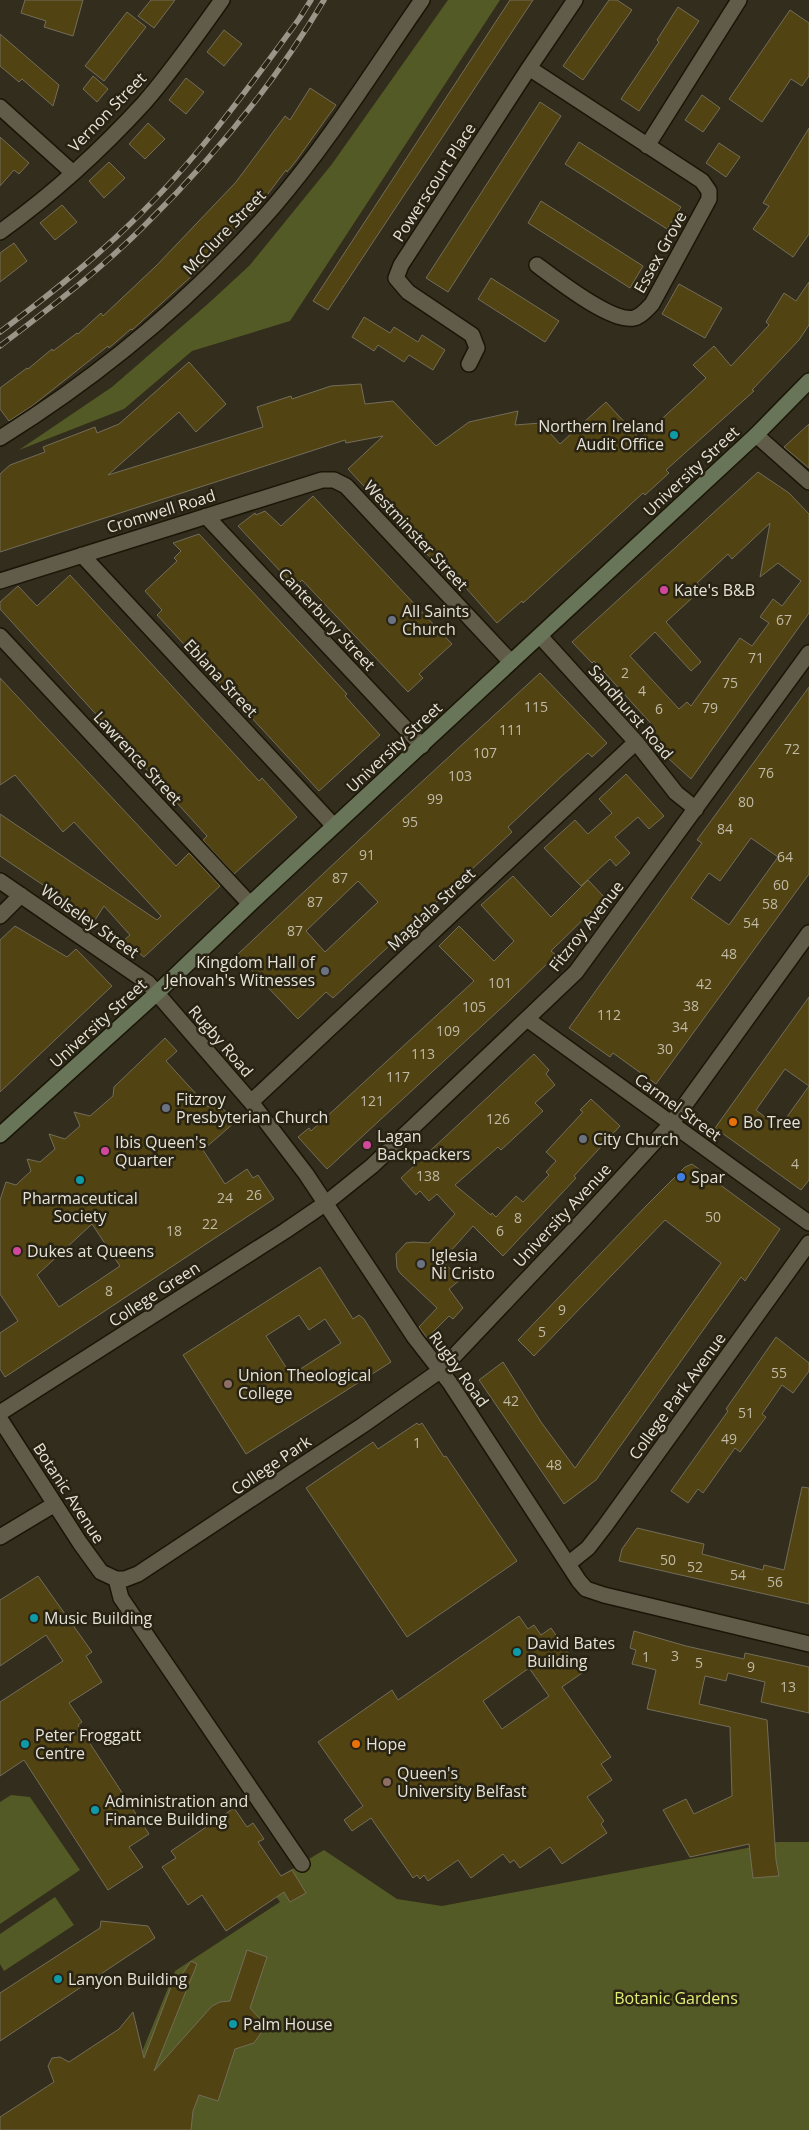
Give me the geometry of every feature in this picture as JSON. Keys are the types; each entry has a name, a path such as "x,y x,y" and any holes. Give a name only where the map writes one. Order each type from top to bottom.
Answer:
{"street":[{"name":"Vernon Street","path":"0,232 72,172 144,103 184,54 222,0"},
{"name":"McClure Street","path":"0,438 68,392 127,348 228,256 274,206 314,156 422,0"},
{"name":"Powerscourt Place","path":"469,364 477,348 472,336 408,292 396,278 401,265 575,0"},
{"path":"647,146 739,0"},
{"name":"Essex Grove","path":"529,68 702,181 708,191 709,199 652,304 644,313 636,318 626,318 609,312 537,265"},
{"path":"0,107 72,172"},
{"name":"University Street","path":"0,1135 157,993 250,904 756,435 809,381"},
{"path":"756,435 776,455 809,482"},
{"name":"Cromwell Road","path":"0,580 322,480 334,480"},
{"name":"Westminster Street","path":"334,480 346,486 511,662"},
{"name":"Canterbury Street","path":"206,516 422,746"},
{"name":"Eblana Street","path":"82,554 334,826"},
{"name":"Lawrence Street","path":"0,636 250,904"},
{"name":"Sandhurst Road","path":"540,636 636,742 676,793 696,809"},
{"name":"Fitzroy Avenue","path":"326,1203 372,1166 576,972 809,653"},
{"name":"Magdala Street","path":"251,1102 636,742"},
{"name":"Wolseley Street","path":"0,881 148,983 157,993"},
{"path":"0,916 21,895"},
{"name":"University Avenue","path":"441,1370 671,1124 809,933"},
{"name":"Rugby Road","path":"157,993 251,1102 306,1174 415,1338 441,1370 586,1589 604,1595 809,1644"},
{"name":"Carmel Street","path":"526,1019 809,1223"},
{"name":"College Green","path":"0,1413 326,1203"},
{"name":"College Park Avenue","path":"568,1564 588,1548 605,1526 809,1243"},
{"name":"College Park","path":"116,1579 125,1579 144,1570 363,1426 441,1370"},
{"name":"Botanic Avenue","path":"0,1419 101,1572 116,1579"},
{"path":"0,1537 55,1504"},
{"path":"116,1579 120,1598 302,1864"}],"green space":[{"path":"448,0 500,0 290,321 192,351 124,409 19,450 112,387 250,265 332,164"},
{"path":"11,1795 30,1797 80,1870 0,1924 0,1802"},
{"name":"Botanic Gardens","path":"778,1842 809,1842 809,2130 110,2130 175,1971 280,1902 270,1888 277,1878 324,1850 397,1899 442,1906"},
{"path":"55,1897 74,1925 4,1971 0,1964 0,1934"}],"building":[{"path":"25,0 83,0 73,36 44,27 46,21 21,13"},
{"path":"151,0 175,0 154,28 138,16"},
{"path":"510,0 533,0 328,310 313,301"},
{"path":"609,0 617,0 632,10 583,80 563,66"},
{"path":"678,7 699,21 639,111 621,99 659,42 657,40"},
{"path":"790,10 809,23 809,76 802,86 791,79 762,122 729,99"},
{"path":"127,12 146,27 104,81 85,66"},
{"path":"224,30 242,44 224,66 207,52"},
{"path":"0,34 59,85 53,106 22,79 19,82 0,66"},
{"path":"93,76 108,89 97,102 83,89"},
{"path":"186,78 204,92 186,114 169,100"},
{"path":"310,88 336,105 296,161 287,172 286,170 264,199 245,220 243,219 204,265 132,330 109,348 108,346 32,406 9,421 0,409 0,388 28,369 52,349 53,351 78,334 101,313 103,316 157,265 236,182 285,116 290,120"},
{"path":"702,95 720,108 703,132 685,120"},
{"path":"540,102 561,116 448,292 426,278"},
{"path":"148,123 165,139 145,159 129,144"},
{"path":"809,128 809,234 793,257 753,229 769,206 763,203"},
{"path":"0,137 29,163 19,174 14,170 0,186"},
{"path":"579,142 681,207 667,229 565,164"},
{"path":"719,143 740,157 726,177 706,163"},
{"path":"109,162 125,178 104,198 89,181"},
{"path":"541,201 643,266 630,288 528,223"},
{"path":"62,205 77,222 55,240 40,223"},
{"path":"14,243 27,261 0,282 0,253"},
{"path":"491,278 559,321 545,342 478,299"},
{"path":"809,282 809,325 799,340 752,390 754,391 666,470 669,473 645,495 643,493 523,603 522,601 497,623 458,579 454,583 348,469 383,436 346,443 345,440 0,552 0,474 10,465 45,452 43,447 95,427 97,433 119,424 189,362 226,404 196,432 179,412 108,475 263,427 257,407 291,396 292,399 331,386 361,384 365,404 393,401 436,446 469,422 518,411 515,425 541,423 560,444 606,402 640,439 706,378 693,365 714,346 731,366 769,325 766,322 784,293 796,301"},
{"path":"679,284 722,308 705,338 662,314"},
{"path":"364,317 390,333 394,327 418,342 422,335 445,350 433,370 409,355 404,362 378,345 374,351 352,337"},
{"path":"809,424 809,468 784,447"},
{"path":"758,472 789,493 809,514 809,613 691,779 646,738 656,729 594,661 592,663 572,642","holes":["770,523 760,577 778,563 801,581 782,606 773,599 760,617 769,623 752,646 740,638 691,706 687,702 679,709 630,656 655,632 691,671 701,662 666,622 703,588 697,583 728,554 732,559"]},
{"path":"313,496 452,644 419,674 423,678 408,692 302,580 295,587 238,526 255,513 256,515 265,511 281,526"},
{"path":"199,534 347,694 345,696 380,735 319,791 157,615 162,610 145,591 177,561 174,558 181,551 173,543"},
{"path":"70,575 259,781 262,778 297,817 234,874 203,840 207,836 0,609 0,602 18,586 37,606"},
{"path":"540,673 607,743 592,757 588,753 562,776 508,827 512,832 333,998 326,992 298,1019 237,955","holes":["358,881 378,902 325,952 306,931"]},
{"path":"0,678 176,866 189,853 220,886 144,957 123,941 130,935 104,906 95,920 0,856 0,814 157,920 161,916 74,822 63,832 15,775 0,785"},
{"path":"809,687 809,874 656,1084 613,1053 610,1057 569,1028 702,843 697,840","holes":["751,838 778,857 729,925 691,898 709,873 720,881"]},
{"path":"626,774 664,816 649,829 638,817 615,837 630,853 616,866 610,859 581,886 544,848 575,820 588,834 612,813 599,799"},
{"path":"513,876 551,917 588,880 605,898 551,951 556,955 510,1000 327,1169 298,1137 309,1128 311,1131 474,981 439,946 459,926 494,961 514,941 481,905"},
{"path":"15,926 67,957 76,949 112,986 0,1092 0,940"},
{"path":"809,997 809,1086 809,1180 801,1190 715,1128","holes":["785,1069 809,1086 779,1128 756,1110"]},
{"path":"165,1038 177,1051 166,1061 208,1107 215,1100 235,1122 203,1150 225,1184 247,1169 253,1178 258,1175 274,1199 5,1377 0,1369 0,1333 18,1321 0,1294 0,1200 6,1182 16,1185 31,1171 27,1159 40,1162 55,1149 49,1134 65,1139 80,1126 74,1112 90,1116 113,1096 114,1087","holes":["92,1224 120,1266 59,1307 37,1275"]},
{"path":"534,1054 549,1070 546,1074 555,1085 535,1103 543,1111 501,1150 498,1147 455,1185 496,1217 516,1196 523,1202 549,1175 546,1172 556,1161 546,1152 583,1112 580,1110 591,1099 620,1126 574,1176 576,1178 503,1256 473,1226 442,1261 461,1279 449,1289 463,1308 453,1319 449,1316 427,1338 419,1327 437,1308 400,1273 397,1268 396,1254 406,1243 429,1243 455,1214 437,1194 429,1201 420,1191 416,1195 401,1178"},
{"path":"692,1164 780,1229 745,1281 741,1277 596,1480 564,1504 479,1380 503,1362 541,1422 575,1468 721,1263 665,1220 534,1356 518,1340 646,1206 685,1167"},
{"path":"320,1267 353,1319 359,1315 364,1319 391,1362 246,1454 183,1355","holes":["299,1315 309,1330 325,1319 341,1343 291,1375 266,1336"]},
{"path":"776,1337 809,1363 809,1371 793,1393 782,1385 762,1414 766,1417 740,1452 735,1448 703,1493 698,1489 688,1503 671,1491 728,1411 726,1409"},
{"path":"417,1423 419,1425 422,1423 444,1457 446,1456 517,1561 407,1637 306,1488 373,1442 378,1449"},
{"path":"802,1487 809,1488 809,1604 619,1561 622,1549 637,1528 704,1544 702,1554 763,1570 764,1565 784,1570"},
{"path":"38,1576 92,1652 86,1656 102,1682 69,1703 82,1722 78,1725 149,1834 129,1847 143,1867 108,1890 24,1760 0,1776 0,1702 63,1661 46,1635 0,1666 0,1600"},
{"path":"519,1616 528,1629 534,1625 541,1635 551,1628 582,1673 562,1687 611,1757 601,1764 612,1780 587,1797 604,1821 601,1824 607,1833 562,1864 550,1847 520,1868 514,1860 510,1863 503,1854 471,1878 458,1860 428,1881 424,1875 420,1879 417,1875 413,1878 371,1818 352,1831 344,1820 363,1806 318,1742 392,1690 398,1700","holes":["529,1668 549,1696 502,1729 483,1701"]},
{"path":"634,1631 686,1646 744,1659 745,1653 809,1667 809,1713 761,1702 765,1682 728,1673 726,1681 705,1676 699,1704 767,1720 776,1860 779,1876 753,1878 749,1844 690,1857 663,1810 686,1799 694,1814 732,1796 730,1727 647,1709 656,1670 632,1664 636,1650 630,1648"},
{"path":"234,1808 247,1827 253,1823 264,1839 258,1842 281,1876 292,1870 306,1893 290,1902 284,1892 226,1931 202,1895 188,1905 162,1867 176,1858 171,1851"},
{"name":"Lanyon Building","path":"101,1921 148,1926 155,1938 0,2041 0,1993 100,1928"},
{"path":"247,1950 267,1957 250,2008 260,2019 261,2033 254,2043 235,2049 218,2101 199,2095 193,2111 191,2130 0,2130 0,2117 54,2082 48,2066 52,2058 60,2057 69,2062 119,2029 133,2012 144,2058 172,1984 175,1985 191,1961 197,1964 154,2071 212,2006 220,2002 230,2001"}],"railway":[{"path":"0,332 83,266 154,200 220,125 311,0"},
{"path":"0,346 95,271 131,239 173,197 243,117 286,60 324,0"}],"place":[{"name":"Northern Ireland Audit Office","path":"674,435"},
{"name":"Kate's B&B","path":"664,590"},
{"name":"All Saints Church","path":"392,620"},
{"name":"Kingdom Hall of Jehovah's Witnesses","path":"325,971"},
{"name":"Fitzroy Presbyterian Church","path":"166,1108"},
{"name":"Bo Tree","path":"733,1122"},
{"name":"City Church","path":"583,1139"},
{"name":"Lagan Backpackers","path":"367,1145"},
{"name":"Ibis Queen's Quarter","path":"105,1151"},
{"name":"Spar","path":"681,1177"},
{"name":"Pharmaceutical Society","path":"80,1180"},
{"name":"Dukes at Queens","path":"17,1251"},
{"name":"Iglesia Ni Cristo","path":"421,1264"},
{"name":"Union Theological College","path":"228,1384"},
{"name":"Music Building","path":"34,1618"},
{"name":"David Bates Building","path":"517,1652"},
{"name":"Peter Froggatt Centre","path":"25,1744"},
{"name":"Hope","path":"356,1744"},
{"name":"Queen's University Belfast","path":"387,1782"},
{"name":"Administration and Finance Building","path":"95,1810"},
{"name":"Lanyon Building","path":"58,1979"},
{"name":"Palm House","path":"233,2024"}]}
